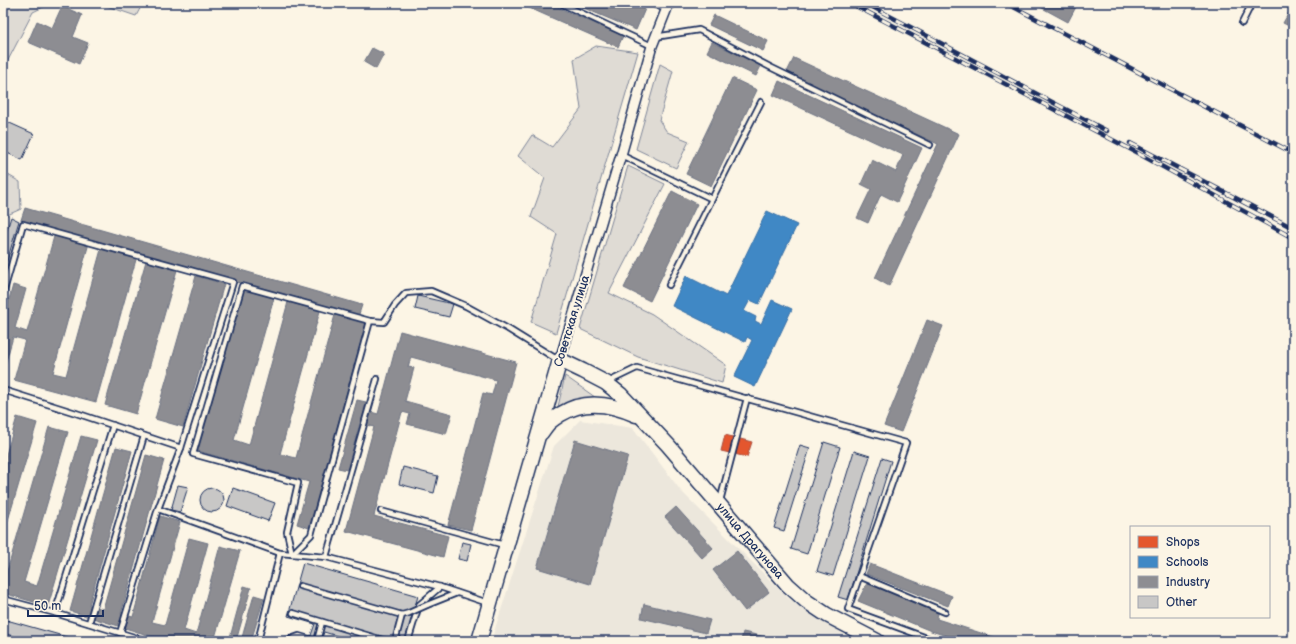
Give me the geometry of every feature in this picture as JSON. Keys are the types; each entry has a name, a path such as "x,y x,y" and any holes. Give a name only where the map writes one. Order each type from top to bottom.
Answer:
{"main road":[{"name":"улица Драгунова","path":"560,360 606,383 620,395 642,417 720,504 788,585 806,601 827,615 877,641"},
{"name":"Советская улица","path":"479,641 560,360"},
{"path":"538,437 551,420 566,411 583,405 604,404 622,408 642,417"}],"street":[{"name":"Советская улица","path":"560,360 622,155 654,42 667,6"}],"lane":[{"path":"560,3 654,42 699,30 770,67 930,145"},
{"path":"651,3 667,6"},
{"path":"1242,23 1252,3"},
{"path":"669,285 761,102"},
{"path":"622,155 712,199"},
{"path":"3,294 23,224 233,282 181,448 158,510 120,633"},
{"path":"292,554 287,532 298,483 193,454 242,286 370,321 384,322 406,292 431,291 466,306 560,360"},
{"path":"292,554 311,535 370,321"},
{"path":"606,383 637,368 906,443 848,609 935,641"},
{"path":"326,557 377,379"},
{"path":"3,390 181,448"},
{"path":"720,504 747,398"},
{"path":"56,613 113,425"},
{"path":"89,623 144,436"},
{"path":"158,510 280,553 326,557 440,588 490,604"},
{"path":"381,511 507,546"},
{"path":"258,641 280,553"},
{"path":"859,576 945,612"},
{"path":"300,586 402,615 457,593"},
{"path":"408,641 419,606 440,588"},
{"path":"3,599 56,613 147,641"},
{"path":"293,613 386,641"},
{"path":"395,641 402,615"},
{"path":"285,641 299,636 316,641 322,622"}],"shaded area":[{"path":"3,3 52,3 33,12 3,70"},
{"path":"98,3 143,3 136,16"},
{"path":"596,46 638,52 556,333 531,322 557,234 531,217 545,178 518,156 532,135 552,147 581,109 574,59"},
{"path":"660,64 673,71 659,120 667,132 689,141 676,168 636,149"},
{"path":"628,166 665,184 609,293 652,314 726,365 722,383 638,357 580,329"},
{"path":"3,172 20,182 21,209 5,216 3,223"},
{"path":"565,376 602,402 557,411"},
{"path":"580,420 633,428 681,491 788,598 856,641 491,641 554,446"}],"building: Shops":[{"path":"725,435 752,442 747,457 721,451"}],"building: Schools":[{"path":"767,211 797,225 759,304 750,300 744,311 756,317 755,321 761,324 772,300 792,309 755,387 734,377 752,340 747,337 745,342 672,306 686,276 726,296"}],"building: Industry":[{"path":"518,3 548,3 623,36 618,47"},
{"path":"572,3 630,3 645,9 636,30"},
{"path":"1033,3 1078,3 1068,22"},
{"path":"62,6 82,15 73,37 88,43 79,64 28,42 37,21 52,28"},
{"path":"1292,7 1293,8 1293,28 1283,23"},
{"path":"714,15 768,41 763,51 709,25"},
{"path":"712,42 761,66 756,76 707,52"},
{"path":"372,48 384,54 376,69 364,62"},
{"path":"794,58 959,134 889,286 875,278 938,144 786,74"},
{"path":"732,78 757,90 711,186 686,174"},
{"path":"779,81 922,148 897,202 881,194 868,223 857,218 871,189 861,184 872,160 896,172 903,155 773,95"},
{"path":"672,191 697,204 650,301 624,288"},
{"path":"25,208 362,305 358,317 21,220"},
{"path":"55,233 89,243 53,373 66,376 102,246 137,256 96,402 14,380 25,340 13,337 3,372 3,321 13,285 26,289 15,328 27,332"},
{"path":"146,261 177,270 136,414 105,405"},
{"path":"196,276 224,284 183,427 155,419"},
{"path":"243,289 274,298 234,440 249,445 288,302 320,311 280,454 296,458 335,315 366,324 309,528 297,524 309,482 198,451"},
{"path":"927,320 943,326 901,432 884,426"},
{"path":"400,331 516,362 471,530 448,525 483,393 492,395 496,380 411,357 408,367 414,368 405,401 452,414 446,434 407,424 410,414 402,412 374,516 448,536 443,557 346,531 374,427 360,423 347,470 338,468 357,400 366,402 364,410 378,414"},
{"path":"17,417 37,423 3,537 3,465"},
{"path":"49,427 68,432 24,582 37,586 81,436 97,440 48,606 3,593 3,577 5,578"},
{"path":"575,440 628,456 590,584 537,568"},
{"path":"116,447 132,451 89,605 103,609 146,455 164,460 121,614 133,617 160,516 180,522 152,622 165,625 189,538 208,543 184,630 196,634 220,546 240,551 214,641 167,641 70,611"},
{"path":"676,507 713,548 702,558 665,517"},
{"path":"737,551 769,592 745,611 713,570"},
{"path":"870,564 952,596 948,606 866,574"},
{"path":"867,583 938,613 937,619 1006,641 963,641 931,631 858,601"},
{"path":"244,586 251,588 236,641 229,641"},
{"path":"254,595 264,598 251,641 241,641"},
{"path":"644,604 710,620 706,633 641,618"},
{"path":"743,632 784,641 741,641"}],"building: Other":[{"path":"3,120 34,134 22,160 3,151"},
{"path":"11,217 19,221 3,274 3,242"},
{"path":"418,296 453,304 449,317 415,309"},
{"path":"824,442 840,447 807,554 791,549"},
{"path":"800,445 810,448 784,531 774,528"},
{"path":"854,451 870,456 833,576 817,571"},
{"path":"882,458 891,461 848,600 838,597"},
{"path":"403,467 438,476 434,493 399,484"},
{"path":"178,485 188,487 180,512 171,510"},
{"path":"212,488 221,491 224,500 221,509 212,512 203,509 200,500 203,491"},
{"path":"233,488 275,503 268,521 227,506"},
{"path":"462,542 471,544 467,561 458,559"},
{"path":"303,563 418,596 405,641 354,641 324,632 321,641 309,641 315,624 288,616"},
{"path":"3,619 81,641 30,641 3,633"},
{"path":"289,635 309,641 287,641"}],"railway":[{"path":"850,3 1130,149 1293,238"},
{"path":"865,3 1107,131"},
{"path":"1006,3 1293,153"},
{"path":"1130,143 1293,228"}]}
